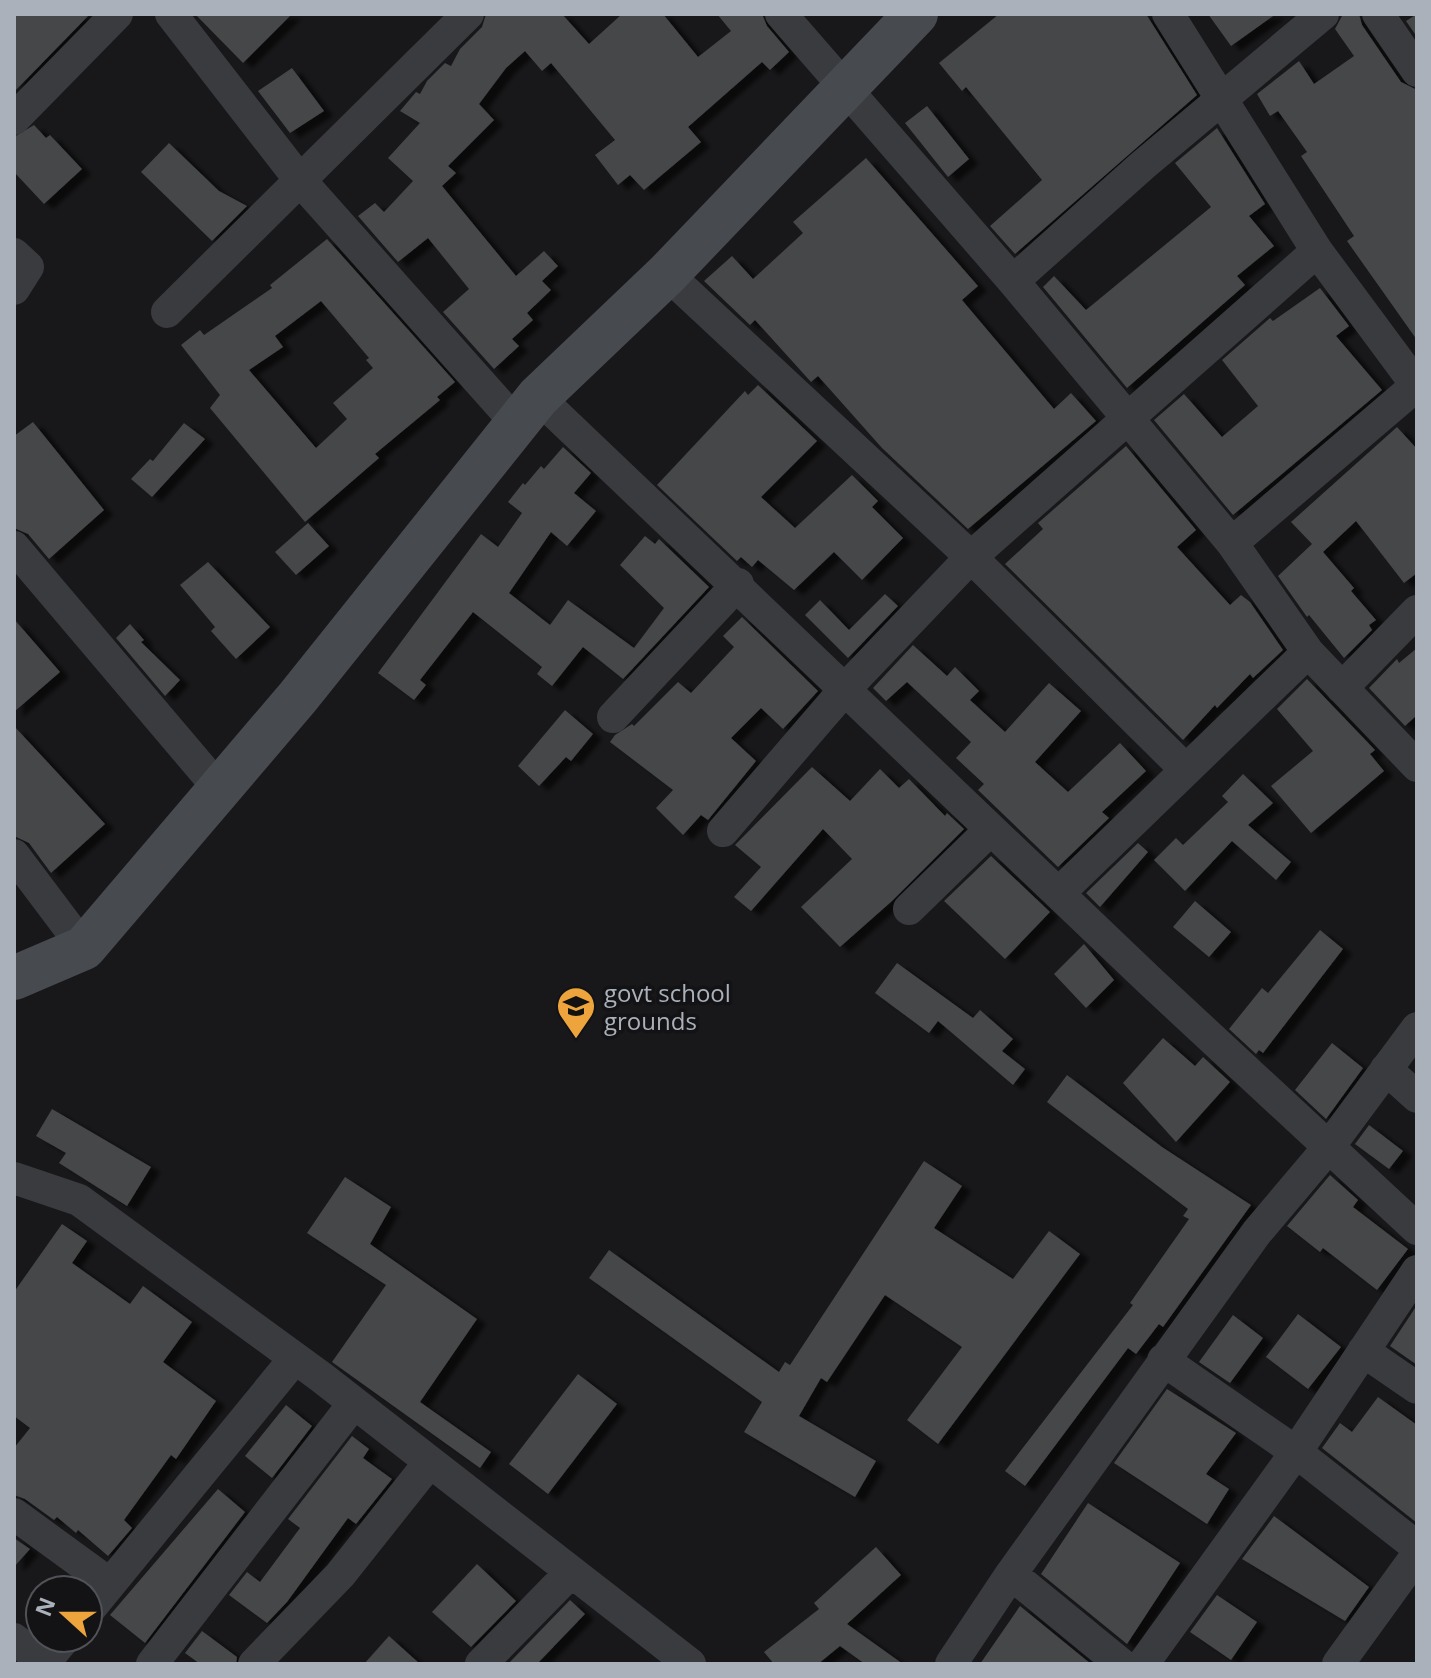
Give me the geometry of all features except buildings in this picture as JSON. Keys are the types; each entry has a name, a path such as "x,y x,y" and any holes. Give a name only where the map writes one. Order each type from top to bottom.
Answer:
{"main road":[{"path":"14,978 84,948 220,790 528,411 667,274 916,14"}],"street":[{"path":"14,119 117,14"},
{"path":"171,14 299,179 528,411 738,584 990,830 1417,1229"},
{"path":"167,312 468,14"},
{"path":"781,14 1013,281 1127,422 1232,543 1308,652 1417,766"},
{"path":"1168,14 1224,98 1317,251 1417,385 1232,543"},
{"path":"1013,281 1275,51 1323,14"},
{"path":"1378,14 1417,71"},
{"path":"723,831 846,688 971,557 1317,251"},
{"path":"14,254 28,267 14,289"},
{"path":"667,274 971,557 1185,769"},
{"path":"14,547 220,790"},
{"path":"613,717 738,584"},
{"path":"1342,688 1417,611"},
{"path":"1059,893 1308,652"},
{"path":"909,909 990,830"},
{"path":"14,855 84,948"},
{"path":"951,1664 1163,1360 1257,1232 1328,1148 1417,1028"},
{"path":"1386,1069 1417,1097"},
{"path":"14,1178 79,1200 295,1358 690,1664"},
{"path":"1143,1664 1296,1452 1417,1271"},
{"path":"1363,1351 1417,1388"},
{"path":"104,1591 295,1358"},
{"path":"1163,1360 1296,1452 1417,1547"},
{"path":"152,1664 354,1403"},
{"path":"254,1664 340,1575 429,1463"},
{"path":"14,1514 110,1584"},
{"path":"1338,1664 1417,1555"},
{"path":"481,1664 571,1572"},
{"path":"1011,1574 1121,1664"},
{"path":"14,1639 45,1664"}],"place":[{"name":"govt school grounds","path":"576,1040"}]}
